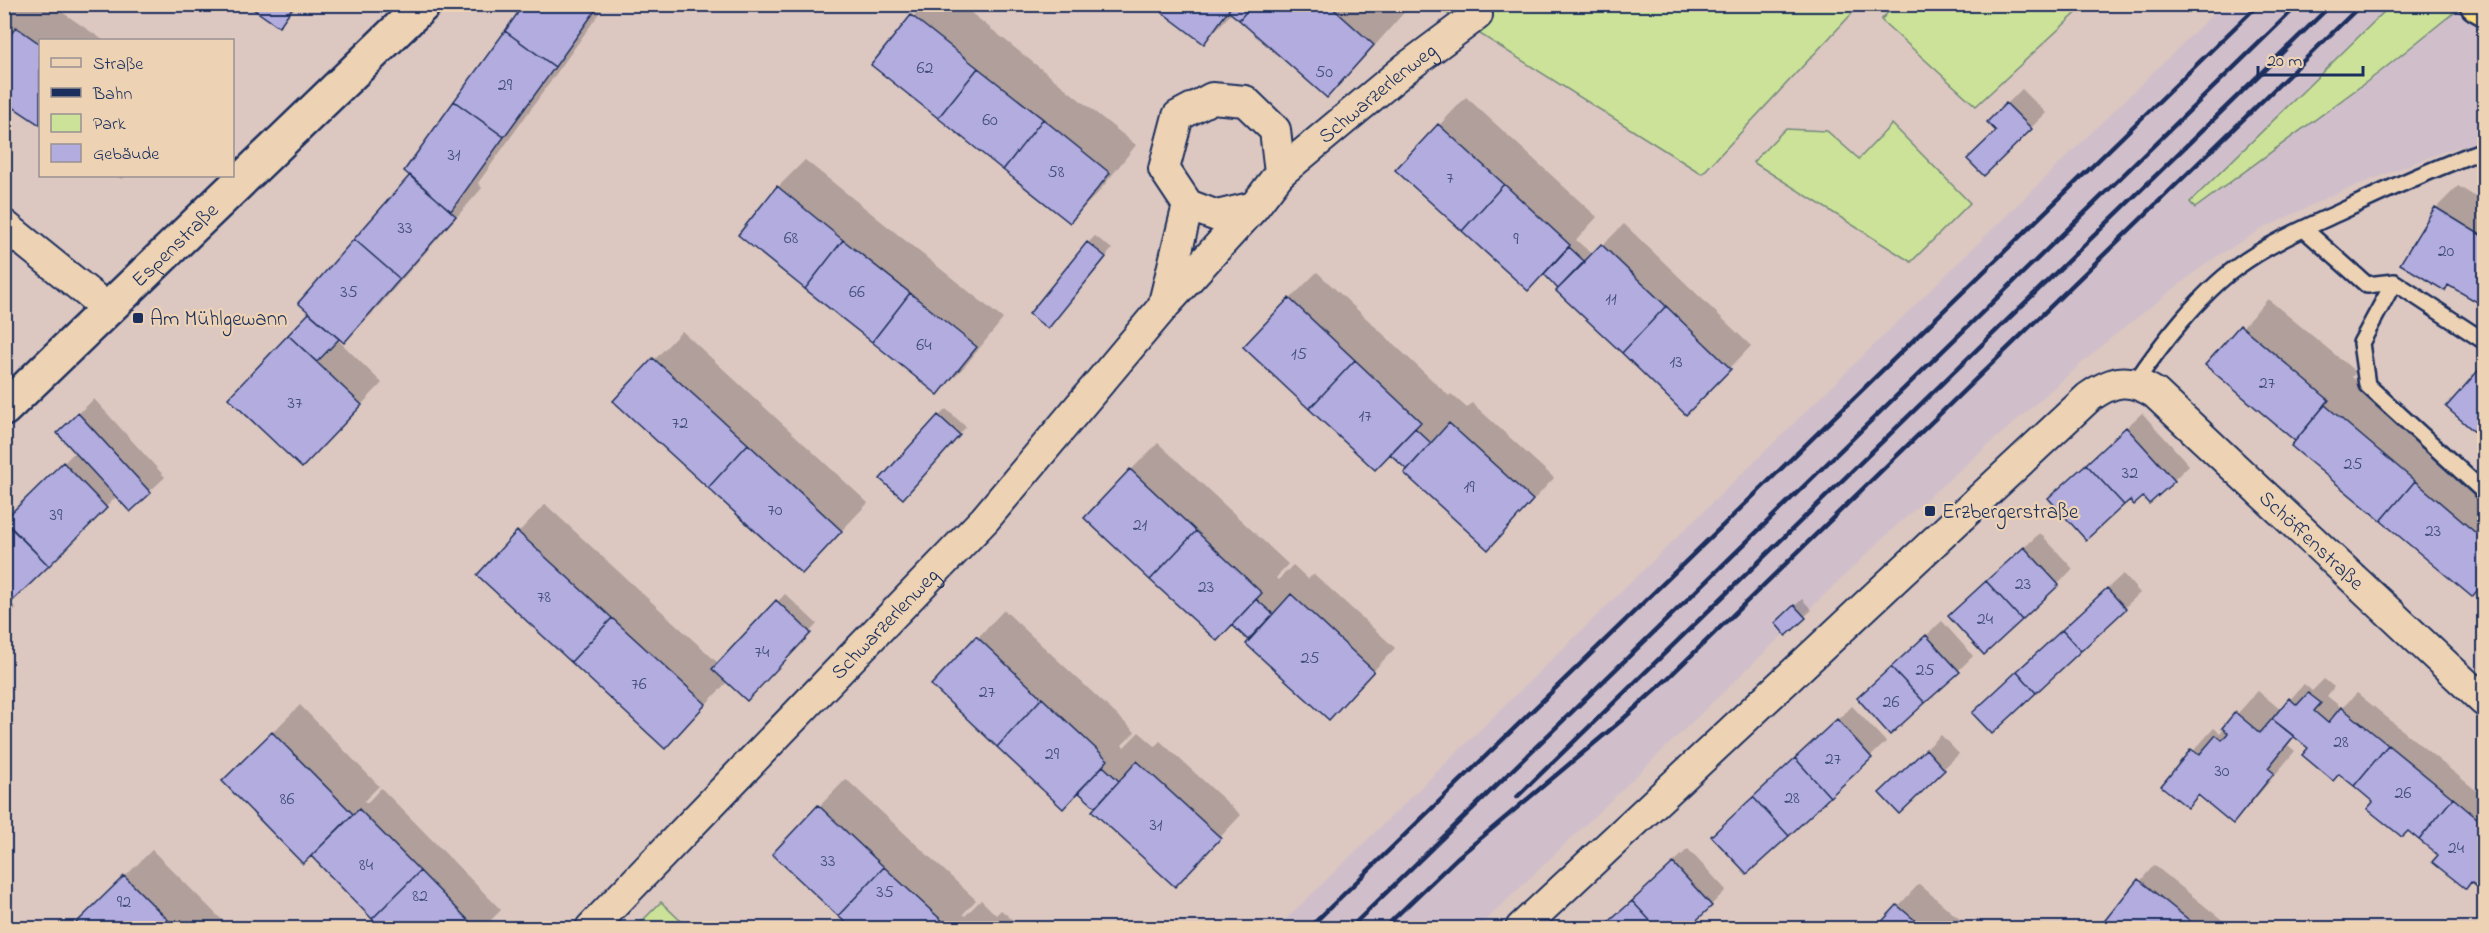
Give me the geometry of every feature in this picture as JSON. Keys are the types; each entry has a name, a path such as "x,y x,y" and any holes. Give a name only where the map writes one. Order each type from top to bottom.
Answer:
{"highway":[{"path":"2477,4 2484,8"}],"street":[{"name":"Espenstraße","path":"4,409 424,4"},
{"name":"Schwarzerlenweg","path":"591,928 985,519 1163,307 1254,207 1280,173 1406,68 1477,15"},
{"path":"1254,207 1217,216 1188,205 1164,169 1178,116 1212,98 1245,101 1275,130 1280,173"},
{"name":"Schwarzerlenweg","path":"1163,307 1188,205"},
{"path":"4,225 108,309"},
{"path":"1521,928 2089,397 2104,386 2119,382 2135,383"},
{"name":"Schöffenstraße","path":"2135,383 2155,393 2484,701"}],"lane":[{"path":"2135,383 2152,358 2212,288 2262,250 2429,170 2484,150"},
{"path":"2304,229 2367,285 2394,282 2484,341"},
{"path":"2394,282 2361,343 2367,385 2484,492"}],"shaded area":[{"path":"2222,5 2484,5 2484,141 2448,150 2337,193 2260,230 2208,262 2106,342 1897,525 1478,928 1277,928"}],"green space":[{"path":"1896,4 2085,5 1976,106 1881,20"},
{"path":"1434,5 1860,5 1702,174"},
{"path":"2391,5 2463,5 2380,72 2195,208 2190,202"},
{"path":"1892,124 1970,203 1911,262 1753,162 1785,129 1827,131 1859,159"},
{"path":"661,902 688,928 635,928"}],"building":[{"path":"246,4 295,4 279,27"},
{"path":"524,4 600,4 555,67 505,31"},
{"path":"1151,4 1233,4 1204,44"},
{"path":"1233,4 1253,4 1239,20 1228,11"},
{"path":"1253,4 1328,4 1374,45 1327,98 1239,20"},
{"path":"911,15 978,68 938,118 871,65"},
{"path":"4,27 12,33 4,44"},
{"path":"16,27 39,43 39,124 4,101 4,44"},
{"path":"505,31 555,67 504,137 454,101"},
{"path":"978,68 1043,119 1003,170 938,118"},
{"path":"454,101 504,137 451,211 404,171"},
{"path":"2006,103 2032,129 1984,176 1967,159 1996,131 1987,122"},
{"path":"1043,119 1110,173 1070,223 1003,170"},
{"path":"1438,124 1504,184 1462,231 1395,170"},
{"path":"410,175 456,216 400,279 354,239"},
{"path":"1504,184 1570,245 1528,291 1462,231"},
{"path":"777,186 843,240 805,289 738,235"},
{"path":"2435,207 2484,237 2484,306 2448,285 2445,291 2400,264"},
{"path":"354,239 400,279 344,343 298,303"},
{"path":"843,240 910,293 872,342 805,289"},
{"path":"1087,242 1106,257 1048,329 1029,314"},
{"path":"1601,244 1666,306 1622,353 1556,291"},
{"path":"1569,247 1585,262 1558,289 1544,274"},
{"path":"910,293 977,347 938,395 872,342"},
{"path":"1289,298 1355,360 1309,409 1243,347"},
{"path":"1666,306 1731,369 1686,415 1622,353"},
{"path":"309,313 339,339 317,362 288,335"},
{"path":"2240,325 2329,400 2295,441 2205,365"},
{"path":"288,335 362,405 302,468 228,398"},
{"path":"653,358 748,444 708,488 613,401"},
{"path":"1355,360 1421,422 1375,470 1309,409"},
{"path":"2484,364 2484,440 2446,407"},
{"path":"2325,405 2415,481 2381,521 2291,446"},
{"path":"78,413 151,493 130,512 57,433"},
{"path":"938,415 960,435 903,499 880,479"},
{"path":"1449,423 1533,500 1488,550 1404,473"},
{"path":"2126,427 2175,481 2149,504 2143,497 2134,505 2130,500 2124,505 2086,464"},
{"path":"1415,428 1431,443 1407,470 1390,454"},
{"path":"748,444 842,531 802,574 708,488"},
{"path":"63,462 107,508 49,566 4,520"},
{"path":"2086,464 2124,505 2086,540 2048,498"},
{"path":"1130,469 1196,531 1150,580 1084,518"},
{"path":"2415,481 2484,540 2484,582 2472,597 2381,521"},
{"path":"4,521 49,566 4,609"},
{"path":"517,531 612,618 571,662 477,575"},
{"path":"1196,531 1262,593 1217,641 1150,580"},
{"path":"2024,547 2059,585 2022,620 1986,581"},
{"path":"1986,581 2022,620 1984,655 1948,616"},
{"path":"2107,588 2126,609 2081,651 2062,630"},
{"path":"1291,594 1374,671 1329,720 1246,644"},
{"path":"1256,599 1273,614 1248,640 1232,625"},
{"path":"776,600 811,633 747,701 712,669"},
{"path":"1794,605 1806,618 1786,636 1775,623"},
{"path":"612,618 706,704 665,749 571,662"},
{"path":"2062,630 2081,651 2036,693 2017,671"},
{"path":"1926,635 1960,672 1925,703 1891,667"},
{"path":"976,636 1042,698 997,747 931,685"},
{"path":"1891,667 1925,703 1890,735 1857,698"},
{"path":"2017,671 2036,693 1992,734 1972,713"},
{"path":"2308,693 2321,703 2314,711 2328,723 2341,707 2388,745 2354,786 2339,774 2333,781 2302,755 2308,748 2272,719 2289,698 2297,705"},
{"path":"1042,698 1108,760 1063,809 997,747"},
{"path":"2235,712 2260,733 2272,719 2294,736 2268,768 2274,773 2233,824 2198,795 2188,808 2161,786 2191,749 2199,755 2216,735 2222,740 2228,733 2222,728"},
{"path":"1837,719 1872,758 1830,797 1795,758"},
{"path":"272,732 353,814 303,864 222,781"},
{"path":"2388,745 2453,798 2419,840 2408,831 2402,837 2367,809 2373,802 2354,786"},
{"path":"1926,749 1945,770 1899,814 1879,793"},
{"path":"1795,758 1830,797 1789,836 1753,797"},
{"path":"1137,761 1221,838 1175,887 1092,811"},
{"path":"1103,766 1119,781 1095,807 1078,792"},
{"path":"1753,797 1789,836 1747,874 1711,836"},
{"path":"2453,798 2484,824 2483,892 2471,882 2466,889 2432,862 2438,855 2419,840"},
{"path":"818,805 884,867 838,916 772,854"},
{"path":"359,809 420,871 372,919 311,856"},
{"path":"1673,863 1712,906 1688,928 1657,928 1632,901"},
{"path":"884,867 950,928 852,928 838,916"},
{"path":"420,871 476,928 382,928 372,919"},
{"path":"124,876 176,928 77,928 74,925"},
{"path":"2138,879 2199,928 2107,928 2102,924"},
{"path":"1632,901 1657,928 1602,928"},
{"path":"1897,905 1924,928 1876,928"}],"railway":[{"path":"1309,928 2259,4"},
{"path":"1350,928 2299,4"},
{"path":"1517,797 2332,4"},
{"path":"1384,928 1457,858 1622,720 1666,680 2362,4"}],"place":[{"name":"Am Mühlgewann","path":"138,318"},
{"name":"Erzbergerstraße","path":"1930,511"}]}
